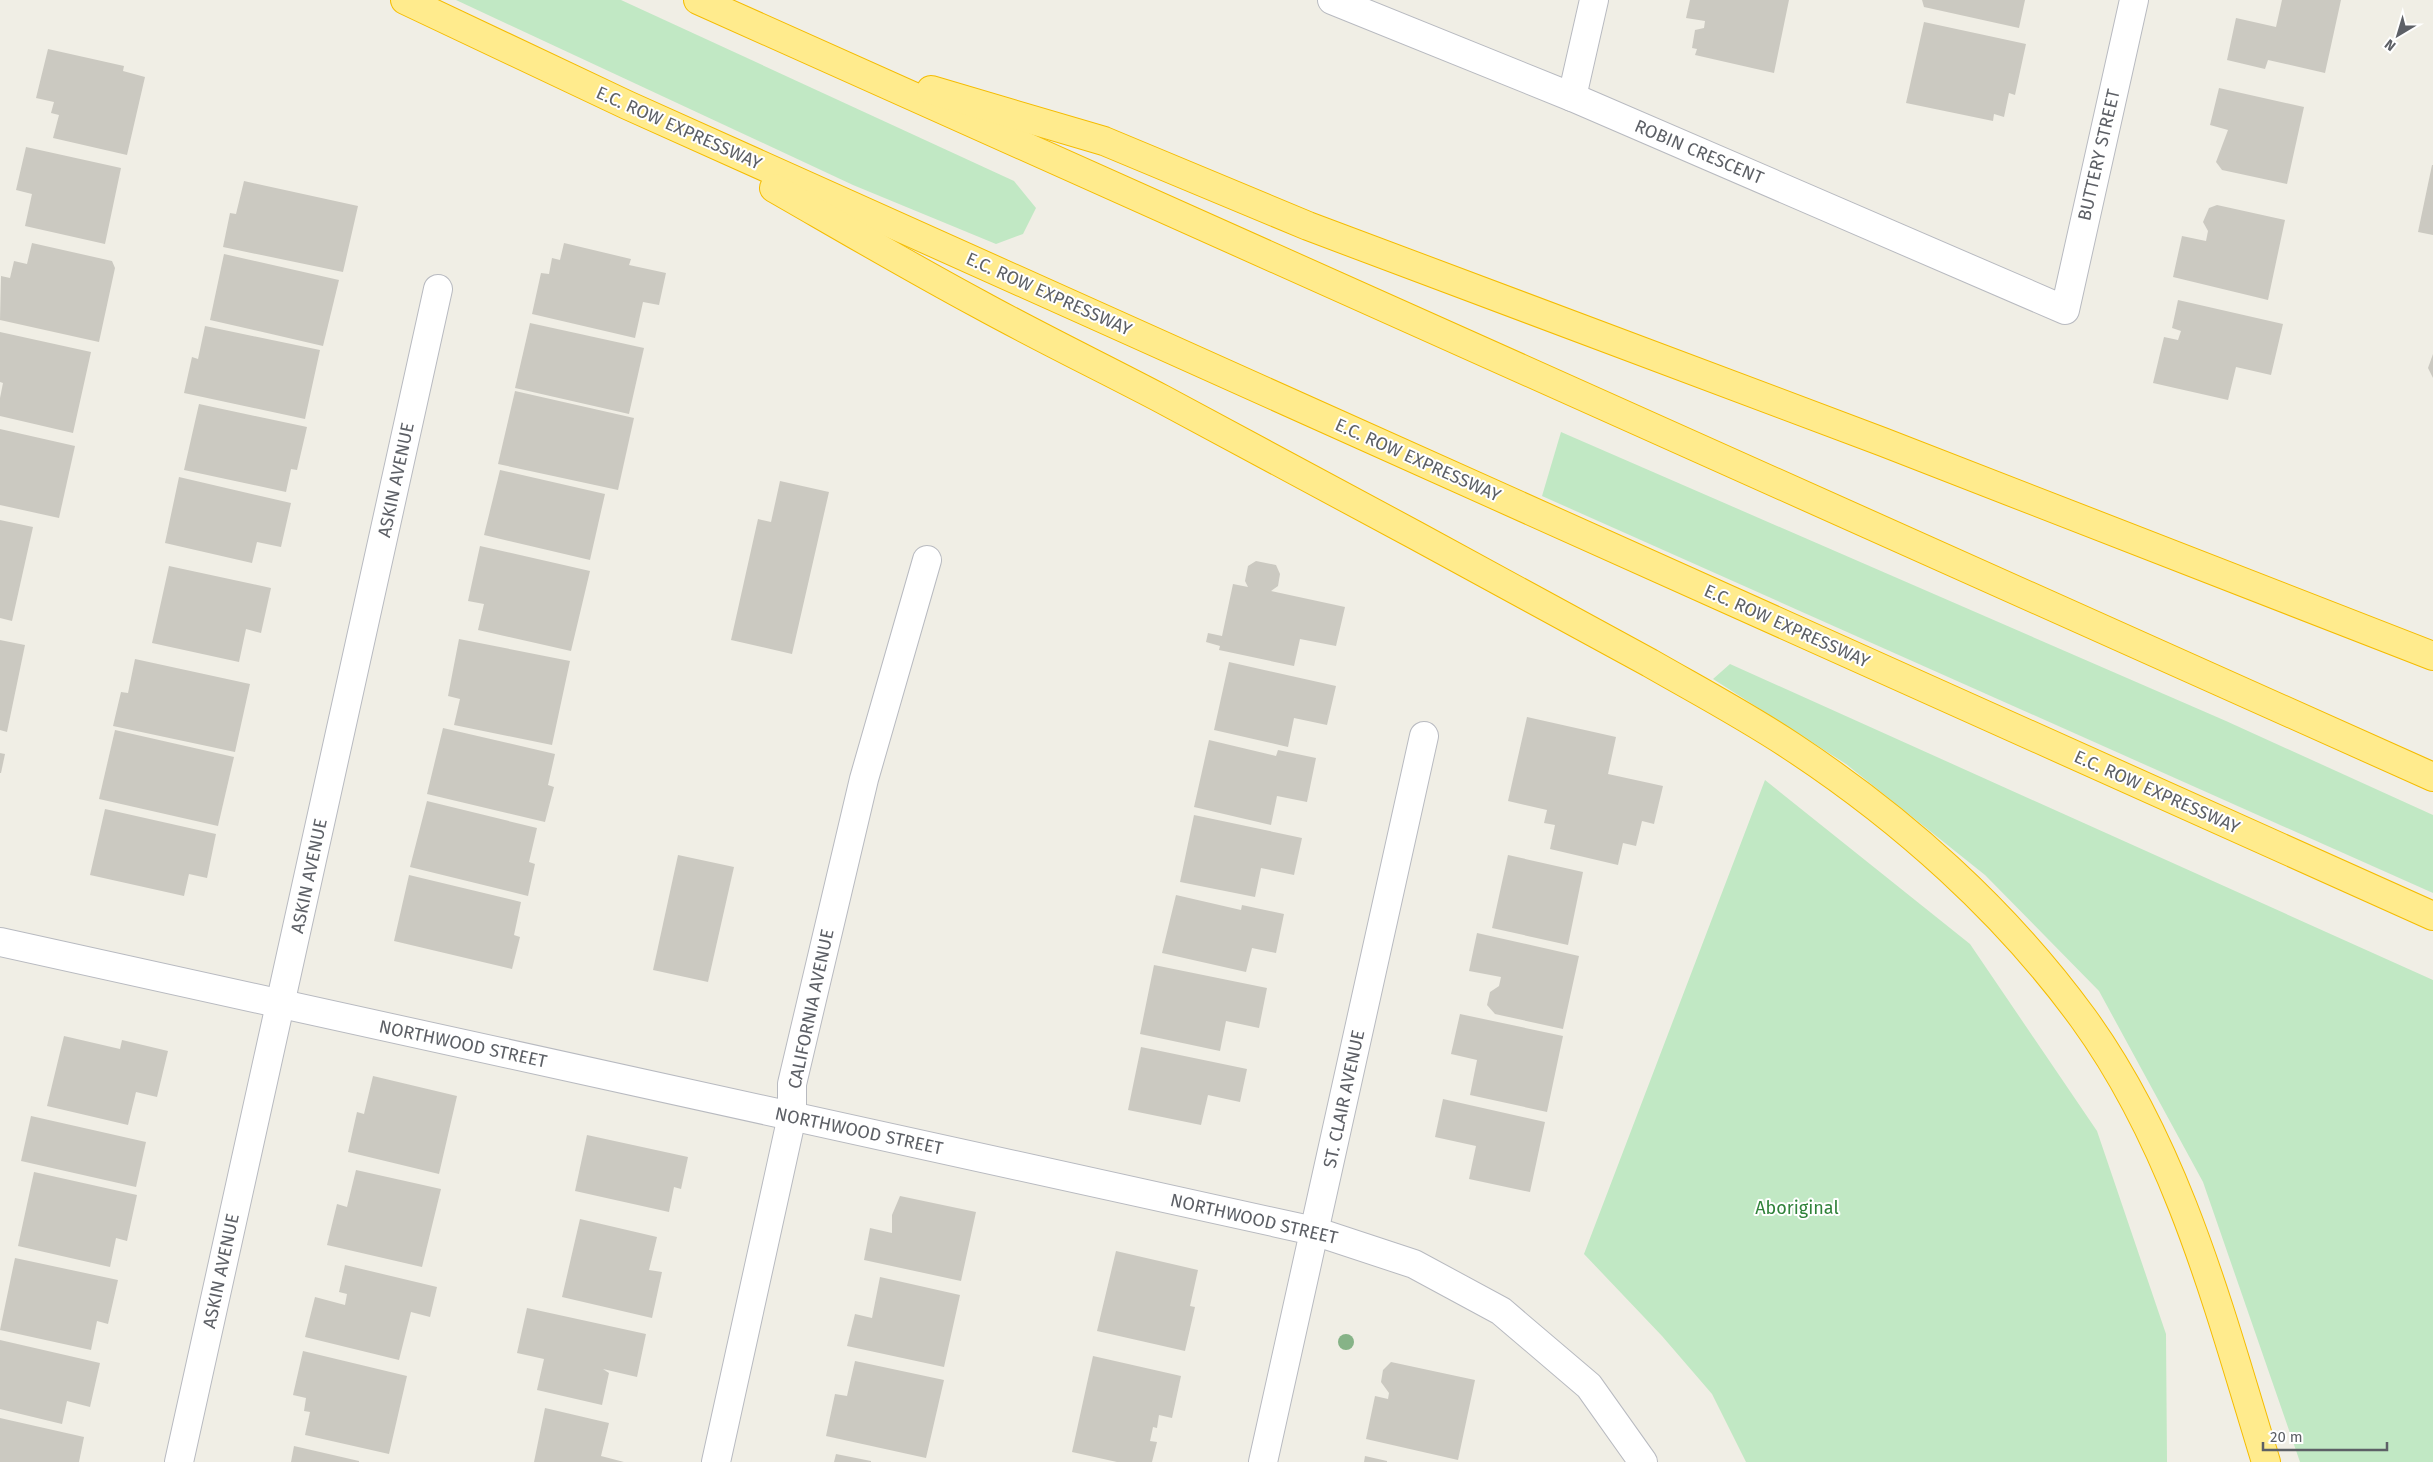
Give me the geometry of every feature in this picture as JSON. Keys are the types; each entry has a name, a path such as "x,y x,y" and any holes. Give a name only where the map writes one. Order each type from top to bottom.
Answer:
{"highway":[{"name":"E.C. ROW EXPRESSWAY","path":"405,0 626,105 2433,916"},
{"path":"698,0 2433,777"},
{"path":"829,60 1104,142 1308,226 1883,442 2433,656"},
{"path":"626,105 980,305 1170,404 1578,623 1718,701 1791,746 1858,793 1910,835 1967,886 2028,948 2084,1019 2126,1085 2163,1157 2203,1259 2266,1462"}],"street":[{"name":"ROBIN CRESCENT","path":"1332,0 1572,97 2065,310"},
{"path":"1572,97 1594,0"},
{"name":"BUTTERY STREET","path":"2065,310 2134,0"},
{"name":"ASKIN AVENUE","path":"179,1462 438,289"},
{"name":"CALIFORNIA AVENUE","path":"716,1462 792,1116 792,1084 864,779 926,560"},
{"name":"ST. CLAIR AVENUE","path":"1263,1462 1424,736"},
{"name":"NORTHWOOD STREET","path":"0,942 1314,1231 1414,1264 1501,1311 1589,1386 1642,1462"}],"green space":[{"path":"456,0 621,0 1014,181 1036,208 1023,234 996,244 853,185"},
{"path":"1561,432 2226,721 2433,815 2433,893 1542,496"},
{"path":"1730,664 2433,980 2433,1462 2300,1462 2203,1182 2099,991 1985,875 1846,764 1713,679"},
{"name":"Aboriginal","path":"1765,780 1970,944 2097,1131 2166,1334 2167,1462 1746,1462 1712,1394 1662,1336 1584,1254"}],"building":[{"path":"1690,0 1789,0 1774,73 1695,55 1697,49 1692,48 1695,30 1704,28 1705,21 1686,18"},
{"path":"1922,0 2025,0 2019,28 1924,7"},
{"path":"2282,0 2341,0 2325,73 2268,60 2265,69 2227,60 2236,18 2276,27"},
{"path":"1924,22 2026,44 2015,95 2009,93 2004,117 1994,114 1993,121 1906,103"},
{"path":"48,49 124,66 123,71 145,77 127,155 53,138 59,115 51,113 54,102 36,98"},
{"path":"2219,88 2304,107 2287,184 2222,170 2216,162 2228,130 2210,125"},
{"path":"26,147 121,168 105,244 25,226 32,194 16,190"},
{"path":"2433,165 2433,235 2418,232"},
{"path":"244,181 358,206 343,272 223,247 230,213 236,214"},
{"path":"2217,205 2285,220 2268,300 2173,277 2182,236 2206,241 2208,231 2203,222 2209,208"},
{"path":"32,243 112,261 115,268 99,342 0,320 1,276 10,278 14,261 27,264"},
{"path":"564,243 631,259 629,265 666,273 659,305 643,302 635,338 532,314 541,273 549,274 552,258 560,260"},
{"path":"224,254 339,280 323,346 210,320"},
{"path":"2178,300 2283,324 2271,375 2236,367 2228,400 2153,383 2164,337 2178,340 2181,331 2172,328"},
{"path":"530,323 644,348 629,414 515,388"},
{"path":"205,326 320,350 305,419 184,393 192,357 198,359"},
{"path":"0,332 91,352 73,433 0,416 0,398 3,383 0,382"},
{"path":"2433,354 2433,378 2428,368"},
{"path":"515,391 634,418 618,490 498,464"},
{"path":"199,404 307,427 297,470 291,469 286,492 184,470"},
{"path":"0,429 75,446 59,518 0,505"},
{"path":"500,470 605,494 590,560 484,535"},
{"path":"179,477 291,503 281,547 257,542 252,563 165,543"},
{"path":"780,481 829,492 792,654 731,640 758,519 771,522"},
{"path":"0,520 33,527 12,621 0,618"},
{"path":"480,546 590,571 571,651 478,630 484,604 468,601"},
{"path":"1256,561 1276,565 1280,574 1278,586 1271,591 1345,607 1336,646 1300,639 1294,666 1219,650 1220,646 1206,642 1208,633 1222,636 1233,584 1248,587 1245,581 1248,566"},
{"path":"169,566 271,588 261,633 246,629 239,662 152,643"},
{"path":"459,639 570,661 552,745 454,725 460,699 448,696"},
{"path":"0,640 25,645 7,732 0,730"},
{"path":"135,659 250,684 235,752 113,726 121,692 128,693"},
{"path":"1229,662 1336,686 1327,725 1294,718 1288,747 1214,730"},
{"path":"1527,717 1616,737 1608,774 1663,786 1654,824 1642,821 1636,846 1623,843 1618,865 1550,849 1555,825 1544,823 1547,810 1508,801"},
{"path":"443,728 555,754 548,785 554,787 545,822 427,794"},
{"path":"115,730 234,757 218,826 99,799"},
{"path":"1209,740 1276,756 1278,750 1316,758 1307,802 1277,796 1271,825 1194,807"},
{"path":"0,753 5,754 1,773 0,773"},
{"path":"427,801 537,828 529,862 535,864 528,896 410,867"},
{"path":"105,809 216,834 207,878 189,874 184,896 90,875"},
{"path":"1194,815 1302,838 1294,875 1261,868 1255,897 1180,882"},
{"path":"678,855 734,867 708,982 653,970"},
{"path":"1508,855 1583,872 1568,945 1492,928"},
{"path":"409,875 521,902 514,935 520,937 512,969 394,941"},
{"path":"1176,895 1241,910 1242,905 1284,914 1276,953 1252,948 1246,972 1162,953"},
{"path":"1477,933 1579,956 1563,1029 1495,1014 1487,1005 1490,992 1499,986 1501,977 1469,971"},
{"path":"1154,965 1267,988 1259,1028 1226,1021 1220,1051 1140,1034"},
{"path":"1460,1014 1563,1036 1547,1112 1470,1095 1477,1060 1451,1054"},
{"path":"64,1036 120,1049 122,1040 168,1051 157,1097 136,1092 128,1125 47,1106"},
{"path":"1141,1047 1247,1069 1240,1102 1208,1095 1201,1125 1128,1110"},
{"path":"373,1076 457,1096 439,1174 348,1152 357,1112 364,1114"},
{"path":"1443,1099 1545,1122 1530,1192 1469,1179 1476,1146 1435,1137"},
{"path":"31,1116 146,1142 136,1187 21,1161"},
{"path":"587,1135 688,1157 681,1189 674,1187 669,1212 575,1191"},
{"path":"356,1170 441,1189 422,1267 327,1245 337,1204 347,1207"},
{"path":"34,1172 137,1195 127,1241 116,1238 110,1267 18,1246"},
{"path":"900,1196 976,1212 961,1281 864,1260 870,1228 892,1233 892,1215"},
{"path":"580,1219 657,1237 649,1270 662,1272 652,1318 562,1297"},
{"path":"1116,1251 1198,1270 1190,1306 1195,1307 1185,1351 1097,1331"},
{"path":"15,1258 118,1280 108,1324 97,1321 91,1350 0,1330"},
{"path":"345,1265 437,1287 430,1317 411,1312 399,1360 305,1337 315,1297 345,1305 347,1294 339,1292"},
{"path":"880,1277 960,1295 944,1367 847,1346 855,1314 872,1318"},
{"path":"527,1308 646,1334 637,1377 603,1369 609,1373 602,1405 537,1390 544,1359 517,1353"},
{"path":"0,1340 100,1363 90,1407 67,1401 62,1424 0,1409"},
{"path":"303,1351 407,1376 389,1454 305,1435 310,1412 304,1411 306,1398 293,1395"},
{"path":"1093,1356 1181,1376 1172,1418 1159,1415 1157,1428 1153,1427 1150,1441 1157,1442 1152,1462 1117,1462 1072,1452"},
{"path":"855,1361 944,1380 926,1458 826,1436 835,1394 847,1396"},
{"path":"1391,1362 1475,1380 1458,1460 1366,1439 1375,1396 1388,1399 1389,1393 1381,1382 1383,1370"},
{"path":"545,1408 609,1423 601,1456 624,1462 534,1462"},
{"path":"0,1418 84,1437 79,1462 0,1462"},
{"path":"294,1446 359,1461 359,1462 291,1462"},
{"path":"836,1454 871,1461 871,1462 834,1462"},
{"path":"1365,1456 1387,1461 1387,1462 1364,1462"}]}
